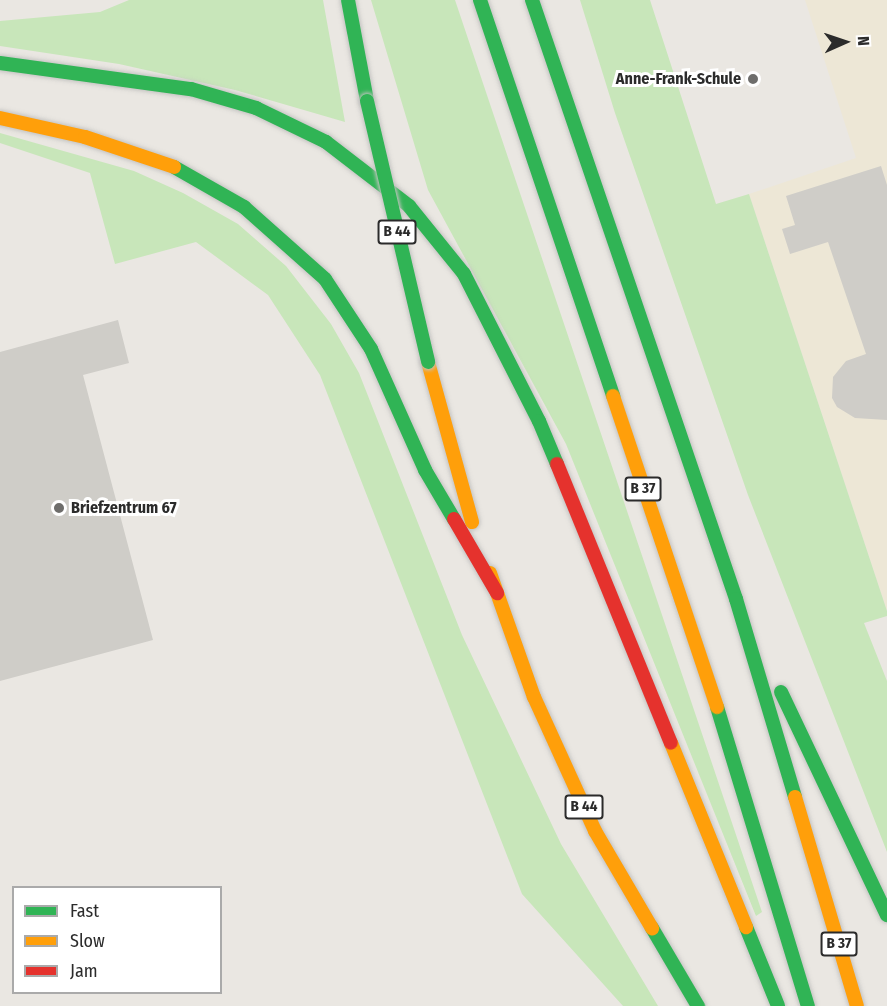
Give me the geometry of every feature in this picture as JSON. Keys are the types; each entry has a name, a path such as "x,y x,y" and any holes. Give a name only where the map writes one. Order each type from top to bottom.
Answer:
{"highway":[{"name":"B 44","path":"348,0 367,101 459,487 534,697 595,831 698,1006"},
{"name":"B 37","path":"480,0 736,764 808,1006"},
{"name":"B 37","path":"532,0 736,599 857,1006"},
{"path":"0,63 191,89 256,108 326,142 410,206 464,274 539,421 778,1006"},
{"path":"0,118 85,137 186,171 244,207 299,252 325,279 370,349 425,470 497,593"},
{"path":"736,599 887,915"}],"shaded area":[{"path":"805,0 887,0 887,611 749,194 856,158"}],"green space":[{"path":"129,0 323,0 345,122 235,90 119,64 0,46 0,21 100,12"},
{"path":"371,0 455,0 762,912 756,916 566,444 428,190"},
{"path":"580,0 650,0 716,204 749,194 887,611 887,616 864,623 887,681 887,852 748,495 615,113"},
{"path":"0,133 134,171 183,193 238,224 286,266 331,324 359,373 462,635 561,844 658,1006 623,1006 522,894 320,375 268,295 196,242 115,264 90,173 0,143"}],"building":[{"path":"881,166 887,185 887,420 855,418 837,407 832,398 833,377 846,361 866,354 828,242 790,254 782,229 795,225 786,196"},
{"name":"Briefzentrum 67","path":"118,320 129,363 83,375 153,640 0,681 0,352"}],"traffic: fast":[{"path":"348,0 367,101"},
{"path":"480,0 613,396"},
{"path":"532,0 736,599 795,797"},
{"path":"0,63 191,89 256,108 326,142 409,206 464,274 539,421 557,464"},
{"path":"367,101 428,362"},
{"path":"174,167 244,207 325,279 371,349 425,470 454,519"},
{"path":"781,692 887,915"},
{"path":"717,707 808,1006"},
{"path":"746,927 778,1006"},
{"path":"652,928 698,1006"}],"traffic: slow":[{"path":"0,118 85,137 174,167"},
{"path":"428,362 472,522"},
{"path":"613,396 717,707"},
{"path":"490,573 534,697 595,831 652,928"},
{"path":"671,743 746,927"},
{"path":"795,797 857,1006"}],"traffic: jam":[{"path":"557,464 671,743"},
{"path":"454,519 497,593"}],"place":[{"name":"Anne-Frank-Schule","path":"753,79"},
{"name":"Briefzentrum 67","path":"59,508"}]}
